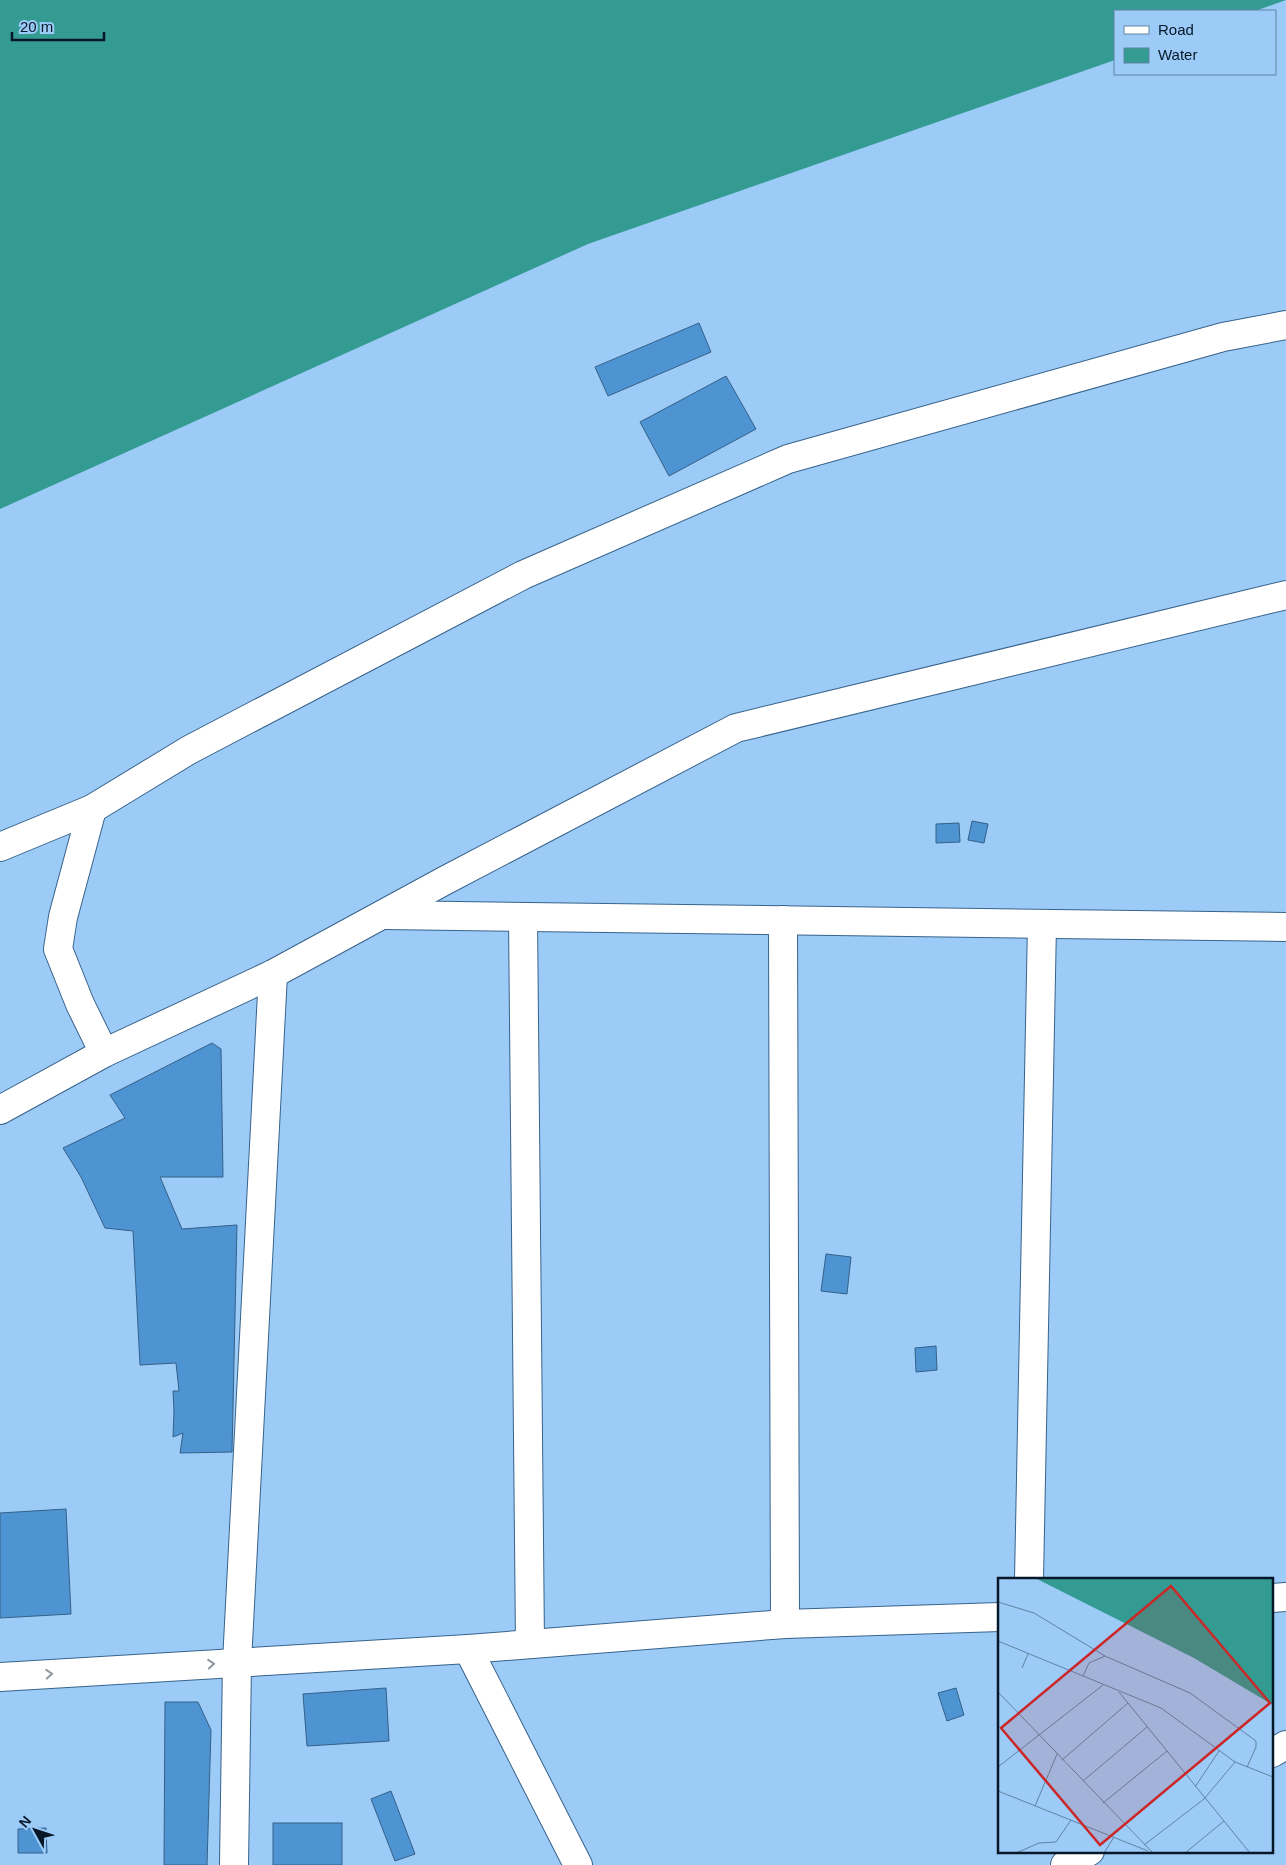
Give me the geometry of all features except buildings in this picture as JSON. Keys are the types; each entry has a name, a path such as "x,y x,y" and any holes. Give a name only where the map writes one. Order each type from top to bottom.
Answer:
{"street":[{"path":"0,847 92,809 189,750 523,575 788,459 1223,337 1286,325"},
{"path":"0,1110 104,1053 273,974 736,728 1286,595"},
{"path":"92,809 63,917 58,949 80,1004 104,1053"},
{"path":"382,915 1286,927"},
{"path":"523,917 530,1644"},
{"path":"783,920 786,1624"},
{"path":"1029,1578 1042,924"},
{"path":"234,1865 237,1662 273,974"},
{"path":"0,1677 468,1649 786,1624 998,1617"},
{"path":"468,1649 578,1865"},
{"path":"1274,1752 1286,1745"},
{"path":"1065,1865 1088,1852"}],"water":[{"path":"0,0 1286,0 1258,10 1114,10 1114,60 588,244 0,509"}]}
